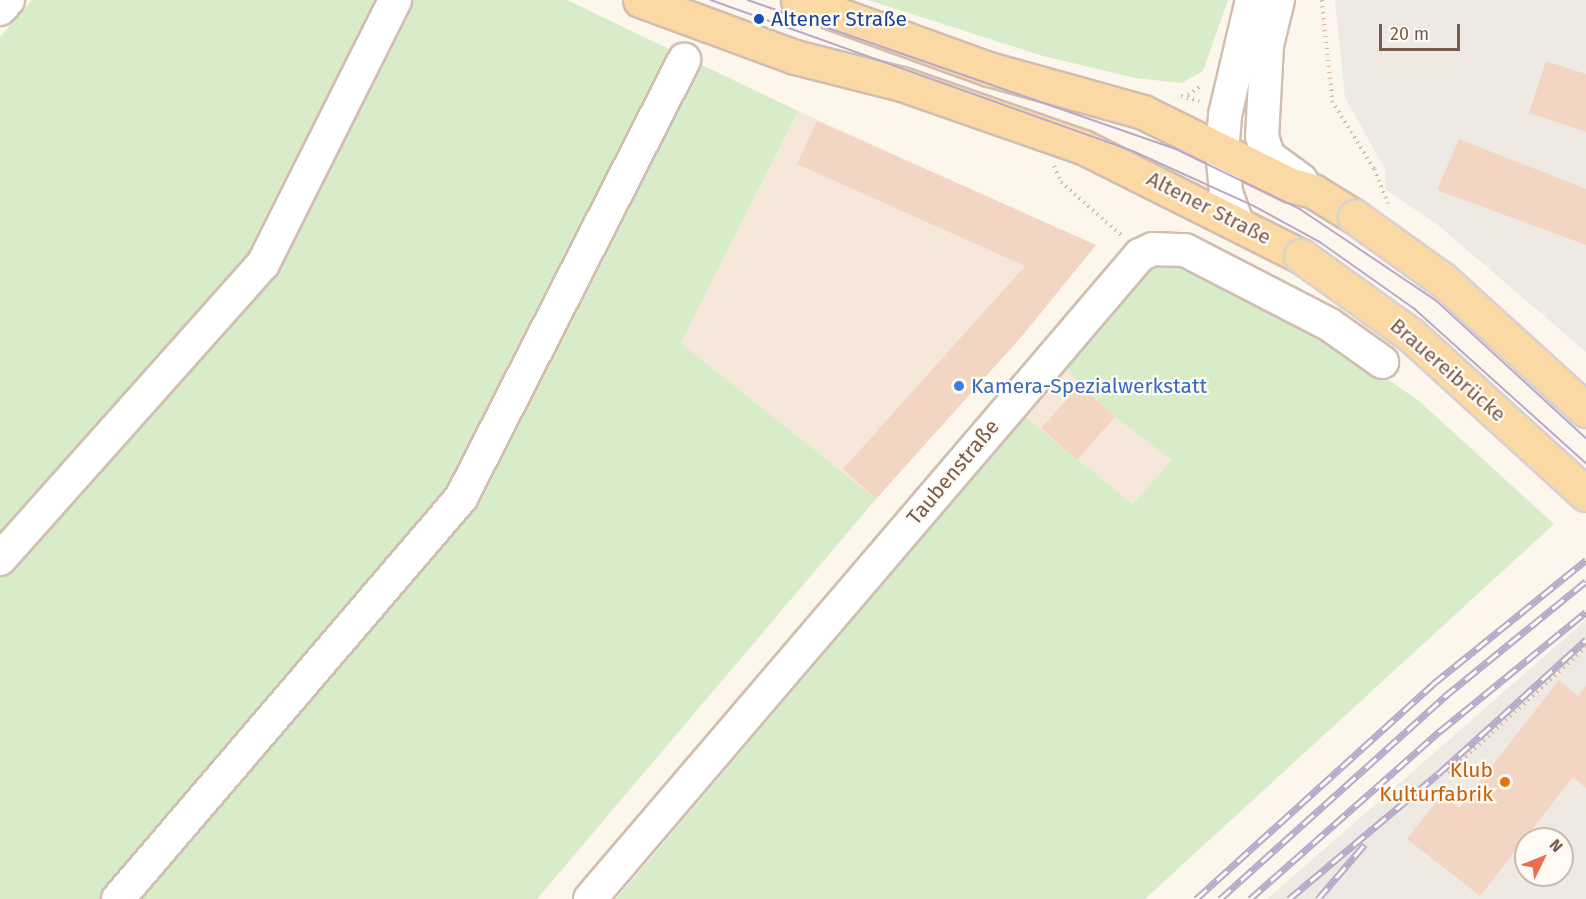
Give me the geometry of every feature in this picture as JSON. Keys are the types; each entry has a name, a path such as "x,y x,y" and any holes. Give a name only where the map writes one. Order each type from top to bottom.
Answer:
{"main road":[{"name":"Altener Straße","path":"640,0 795,57 902,84 1083,147 1236,220 1301,256"},
{"path":"798,0 989,69 1143,112 1222,151 1312,191 1355,217 1443,280 1586,410"},
{"name":"Brauereibrücke","path":"1301,256 1411,335 1586,494"}],"street":[{"path":"0,9 8,0"},
{"path":"0,559 263,264 395,0"},
{"path":"1236,220 1226,192 1222,151 1225,116 1252,0"},
{"path":"1278,0 1263,84 1264,148 1274,163 1312,191"},
{"path":"118,899 461,498 684,60"},
{"path":"1140,255 1153,249 1185,250 1330,326 1382,362"},
{"name":"Taubenstraße","path":"590,899 1140,255"}],"path":[{"path":"1322,0 1332,101 1374,169 1390,207"},
{"path":"1059,155 1055,172 1061,182 1140,255"},
{"path":"1448,773 1586,647"}],"shaded area":[{"path":"1335,0 1586,0 1586,352 1438,225 1386,190 1385,169 1345,98"},
{"path":"798,111 1096,245 1022,336 876,499 681,343"},
{"path":"1067,366 1080,385 1115,417 1173,460 1133,504 1025,417"},
{"path":"1586,620 1586,899 1267,899"}],"green space":[{"path":"32,0 567,0 798,111 681,343 876,499 537,899 0,899 0,37"},
{"path":"868,0 1228,0 1203,71 1182,83 1135,78 1043,56"},
{"path":"1180,259 1300,319 1419,401 1554,524 1145,899 616,899 1025,417 1133,504 1172,460 1115,417 1080,385 1067,366 1151,263"}],"building":[{"path":"1546,61 1586,74 1586,132 1529,113"},
{"path":"817,121 1096,245 1022,336 876,499 843,469 1025,266 797,164"},
{"path":"1459,139 1586,189 1586,245 1437,190"},
{"path":"1080,385 1115,417 1077,460 1041,428"},
{"path":"1559,680 1578,696 1586,686 1586,788 1573,777 1534,827 1514,827 1514,852 1480,896 1407,839 1442,794 1459,808"}],"tram line":[{"path":"711,0 1133,151 1254,206 1320,242 1415,309 1586,463"},
{"path":"748,0 1178,150 1300,209 1437,301 1586,438"}],"railway":[{"path":"1196,899 1433,684 1586,560"},
{"path":"1220,899 1444,697 1586,581"},
{"path":"1250,899 1440,731 1586,612"},
{"path":"1289,899 1438,774 1586,640"},
{"path":"1318,899 1365,844"}],"place":[{"name":"Altener Straße","path":"759,19"},
{"name":"Kamera-Spezialwerkstatt","path":"959,386"},
{"name":"Klub Kulturfabrik","path":"1505,782"}]}
